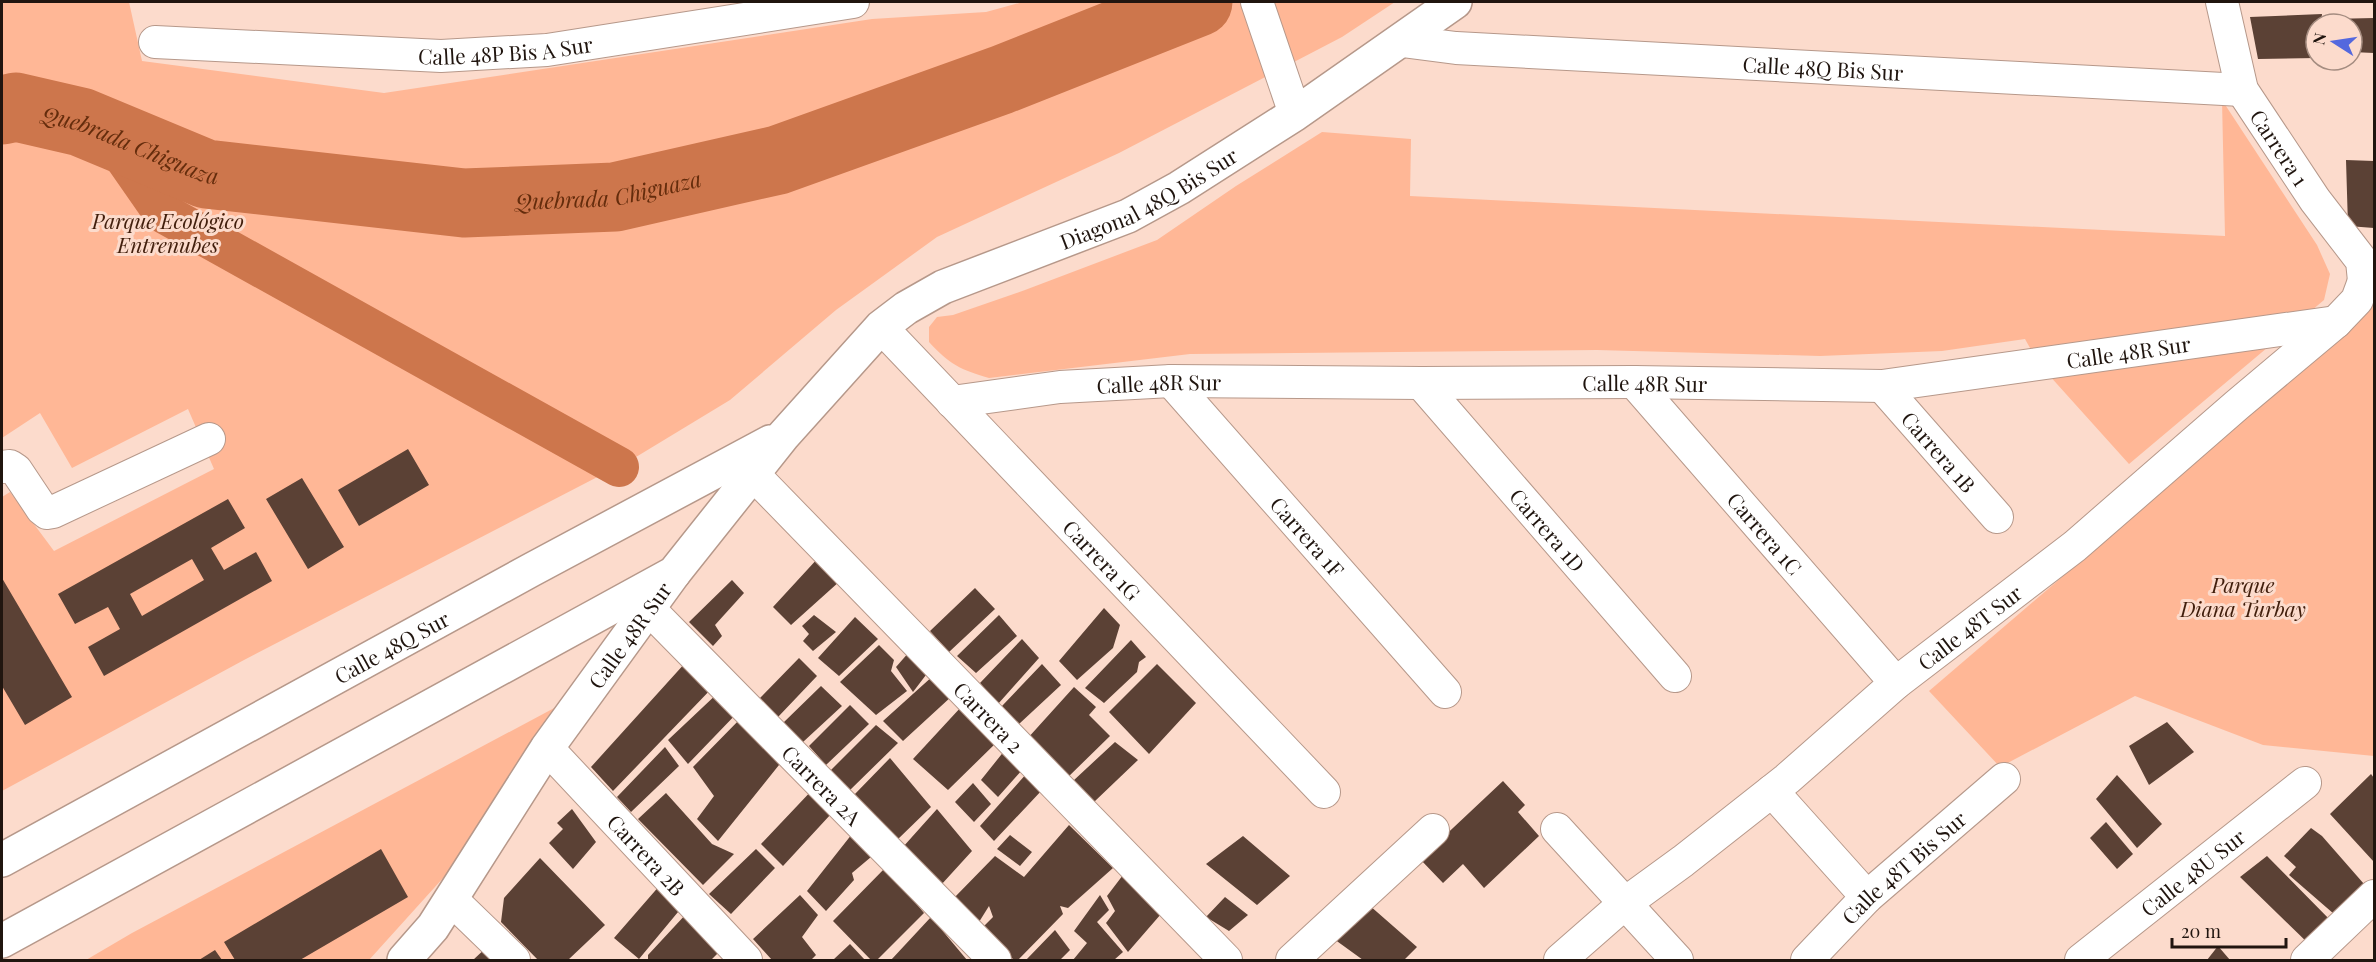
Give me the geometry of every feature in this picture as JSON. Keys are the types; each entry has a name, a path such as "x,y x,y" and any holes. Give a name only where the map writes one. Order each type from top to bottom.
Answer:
{"main road":[{"name":"Diagonal 48Q Bis Sur","path":"881,327 906,308 943,287 1128,216 1157,201 1295,114 1455,2"},
{"name":"Calle 48R Sur","path":"404,960 433,927 452,900 547,748 674,573 783,436 881,327"},
{"name":"Calle 48Q Sur","path":"2,860 542,564 783,436"},
{"path":"2,941 674,573"}],"street":[{"name":"Calle 48P Bis A Sur","path":"155,42 428,56 500,53 547,50 853,2"},
{"name":"Carrera 1","path":"2222,2 2242,90 2315,200 2362,261 2369,281"},
{"path":"1261,16 1295,114"},
{"name":"Calle 48Q Bis Sur","path":"1402,41 1468,49 2242,90"},
{"name":"Calle 48T Sur","path":"1560,960 1624,904 1772,791 1896,684 2074,546 2336,322 2357,300 2369,281"},
{"name":"Calle 48R Sur","path":"952,402 1060,387 1171,381 1635,382 1881,386 2336,322"},
{"name":"Carrera 1G","path":"881,327 1324,792"},
{"name":"Carrera 1F","path":"1171,381 1445,692"},
{"name":"Carrera 1C","path":"1635,382 1896,684"},
{"name":"Carrera 1D","path":"1421,383 1675,675"},
{"name":"Carrera 1B","path":"1881,386 1996,517"},
{"path":"2,467 10,466 16,470 47,513 209,439"},
{"name":"Carrera 2","path":"752,473 1226,960"},
{"name":"Carrera 2A","path":"648,608 995,960"},
{"name":"Carrera 2B","path":"547,748 746,960"},
{"name":"Calle 48T Bis Sur","path":"1807,960 1867,897 2004,779"},
{"name":"Calle 48U Sur","path":"2081,960 2305,783"},
{"path":"1772,791 1867,897"},
{"path":"1557,829 1677,960"},
{"path":"1292,960 1432,830"},
{"path":"2307,960 2374,896"},
{"path":"452,900 514,960"}],"green space":[{"name":"Parque Ecológico Entrenubes","path":"2,2 129,2 142,61 384,93 872,19 986,12 1023,2 1395,2 1342,37 1119,153 937,237 836,310 730,400 636,457 244,660 2,791 2,497 10,492 54,551 214,469 188,409 72,468 40,413 2,438"},
{"path":"2222,100 2317,245 2330,274 2324,300 2129,464 2039,364 2025,339 1942,351 1820,356 1597,350 1190,354 989,378 956,365 929,342 929,327 937,317 953,315 1025,290 1157,240 1236,186 1322,132 1411,139 1410,196 2225,236"},
{"name":"Parque Diana Turbay","path":"2374,303 2374,756 2263,745 2135,696 2000,767 1929,691 2201,458"},
{"path":"558,706 453,867 369,960 86,960 132,933"}],"building":[{"path":"2304,15 2304,58 2258,59 2250,17"},
{"path":"2364,18 2374,18 2374,53 2364,53"},
{"path":"2346,160 2374,161 2374,228 2348,226"},
{"path":"408,449 429,485 359,526 338,490"},
{"path":"302,478 344,547 308,569 266,499"},
{"path":"228,499 245,528 211,548 224,570 256,552 272,581 104,676 88,647 120,629 108,607 75,624 58,594","holes":["192,559 204,580 142,616 130,594"]},
{"path":"819,557 840,581 791,625 773,607"},
{"path":"2,578 72,697 25,725 2,686"},
{"path":"732,580 744,593 715,625 722,636 713,646 689,622"},
{"path":"975,588 995,609 949,652 930,631"},
{"path":"1104,608 1120,625 1113,648 1077,680 1059,661"},
{"path":"814,615 836,632 813,651 803,641 809,634 802,626"},
{"path":"999,615 1017,636 976,673 957,656"},
{"path":"855,617 878,639 839,676 818,658"},
{"path":"1022,639 1039,658 998,704 980,683"},
{"path":"1131,640 1146,657 1139,662 1137,672 1104,703 1085,688"},
{"path":"879,645 894,660 891,671 907,691 876,715 840,682"},
{"path":"910,651 929,671 913,692 896,667"},
{"path":"799,658 817,676 778,717 760,698"},
{"path":"686,662 715,685 613,791 591,767"},
{"path":"1042,664 1061,685 1019,724 1002,706"},
{"path":"1157,664 1196,703 1149,754 1109,712"},
{"path":"934,675 952,696 903,741 883,721"},
{"path":"821,686 842,706 803,742 783,723"},
{"path":"1074,687 1096,707 1089,715 1110,736 1065,780 1027,739"},
{"path":"720,691 740,710 688,764 668,740"},
{"path":"850,705 869,724 826,765 809,746"},
{"path":"962,706 997,742 948,790 913,759"},
{"path":"742,717 783,760 718,841 697,819 714,796 693,767"},
{"path":"2167,722 2194,752 2149,785 2129,746"},
{"path":"876,725 898,743 848,792 831,770"},
{"path":"1115,742 1138,760 1094,802 1073,781"},
{"path":"665,747 679,766 631,812 617,797"},
{"path":"1005,750 1023,769 998,797 981,780"},
{"path":"890,758 931,807 896,841 854,795"},
{"path":"1027,773 1043,789 994,841 980,826"},
{"path":"2371,774 2374,778 2374,862 2330,814"},
{"path":"2117,775 2162,824 2137,848 2096,799"},
{"path":"1503,781 1525,805 1518,812 1539,836 1484,888 1463,864 1443,883 1420,859"},
{"path":"973,783 991,804 974,822 955,802"},
{"path":"815,787 831,814 783,866 761,844"},
{"path":"666,793 712,844 734,854 703,885 638,819"},
{"path":"572,809 596,842 573,869 549,843 563,829 557,823"},
{"path":"937,809 972,851 941,885 903,847"},
{"path":"2106,822 2133,854 2117,869 2090,838"},
{"path":"1069,825 1113,868 1068,908 1060,906 1063,914 1018,960 1014,960 981,929 993,917 989,906 979,922 953,899 995,856 1024,877"},
{"path":"2311,828 2322,836 2364,884 2334,914 2289,875 2296,867 2284,856"},
{"path":"852,834 871,857 852,873 854,880 826,911 807,891"},
{"path":"1010,835 1032,852 1020,866 997,849"},
{"path":"1243,836 1290,876 1257,905 1206,864"},
{"path":"381,849 408,897 300,960 235,960 224,942"},
{"path":"756,849 775,868 731,914 709,894"},
{"path":"2267,856 2335,925 2313,948 2240,877"},
{"path":"540,858 605,925 568,960 538,960 501,922 504,898"},
{"path":"886,867 924,913 877,960 871,960 833,921"},
{"path":"1123,875 1161,914 1128,952 1106,923 1115,911 1107,896"},
{"path":"661,884 683,906 639,959 614,938"},
{"path":"800,895 818,915 802,937 816,955 811,960 772,960 753,939"},
{"path":"1100,895 1109,910 1097,922 1123,952 1114,960 1073,960 1087,943 1074,931"},
{"path":"1225,897 1248,915 1229,931 1206,917"},
{"path":"1361,898 1417,947 1404,960 1363,960 1334,939"},
{"path":"687,913 724,947 711,960 648,960 648,955"},
{"path":"931,917 967,960 891,960"},
{"path":"1055,930 1070,950 1060,960 1026,960"},
{"path":"850,944 865,960 833,960"},
{"path":"488,946 503,960 473,960"},
{"path":"2218,946 2230,960 2207,960"},
{"path":"215,950 222,960 199,960"}],"waterway":[{"name":"Quebrada Chiguaza","path":"2,110 16,107 81,122 206,174 464,203 615,197 778,160 1001,80 1198,2"},
{"path":"108,134 163,213 619,467"}]}
